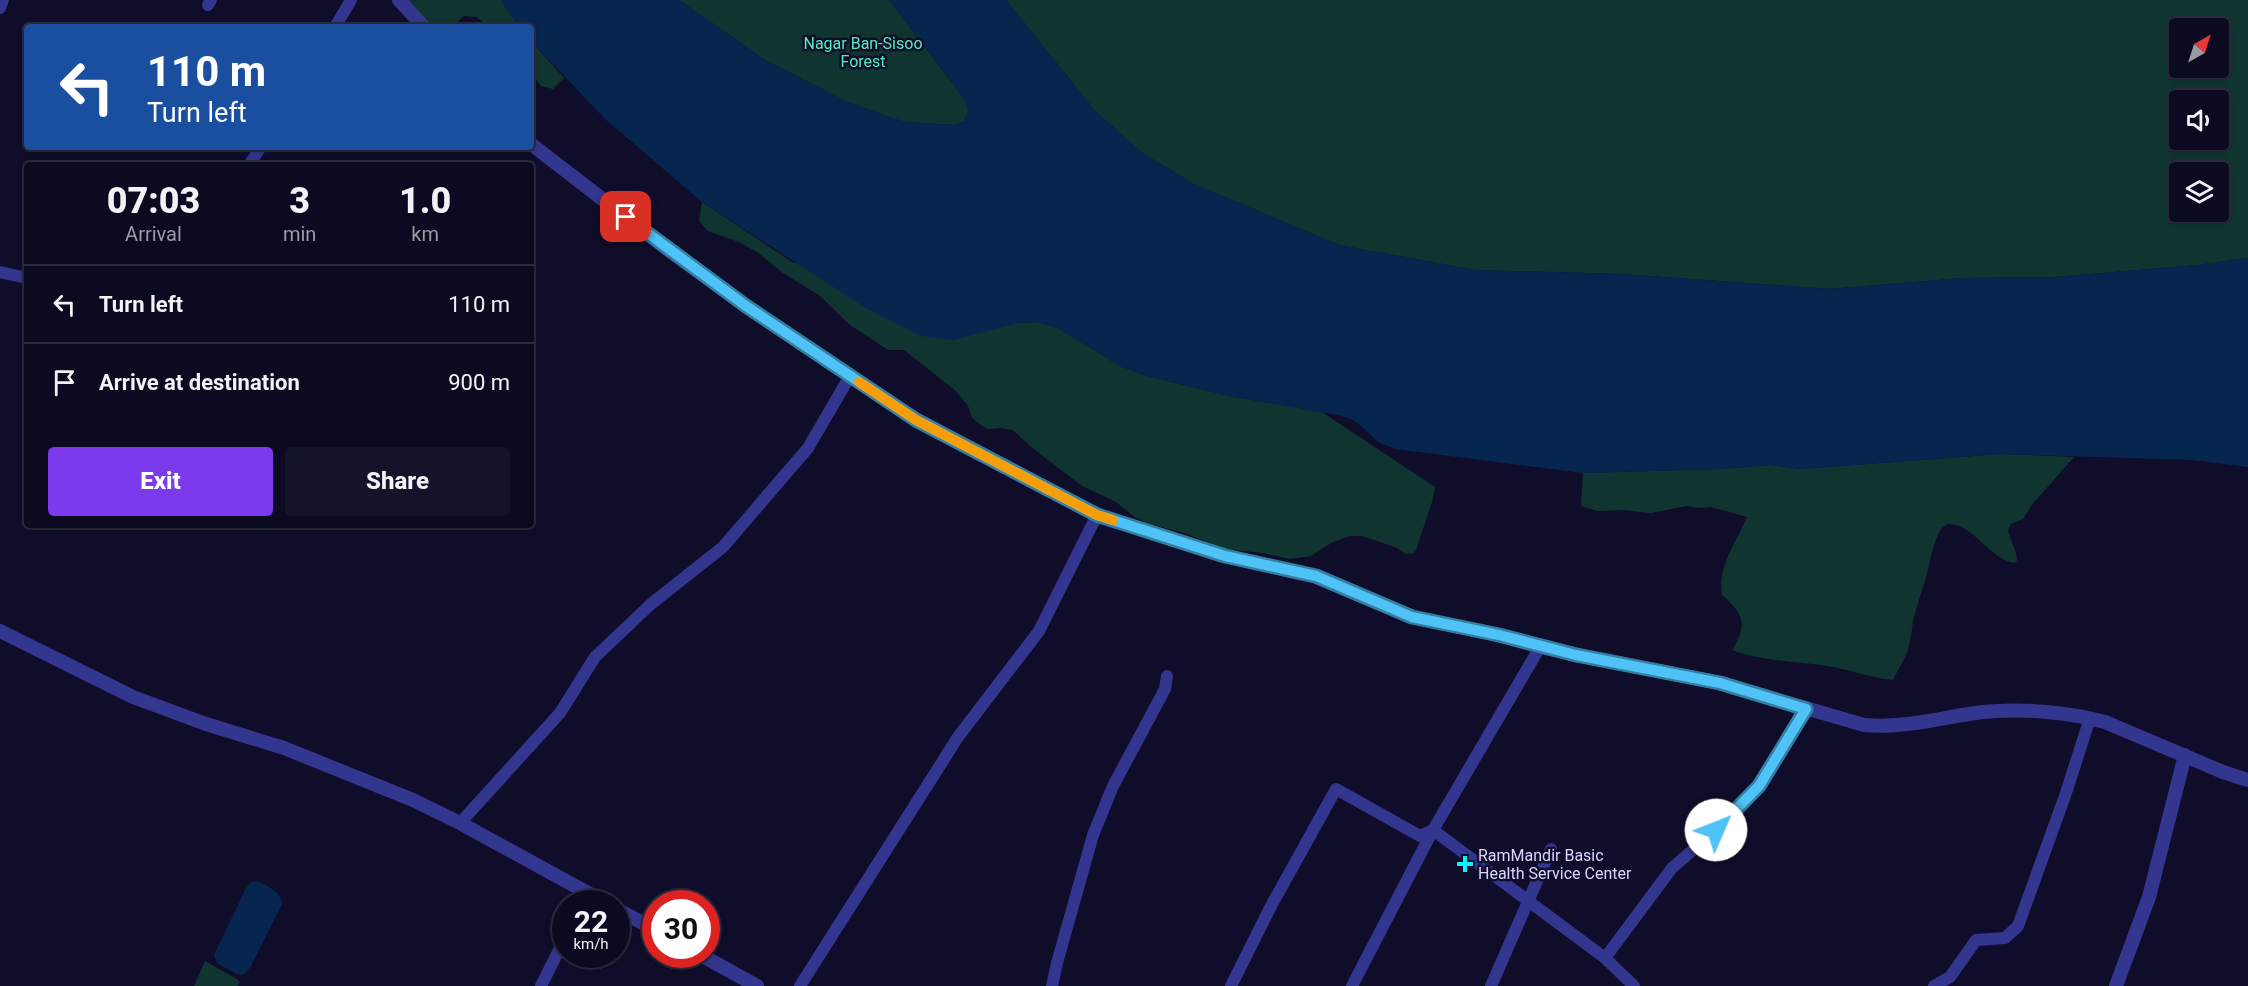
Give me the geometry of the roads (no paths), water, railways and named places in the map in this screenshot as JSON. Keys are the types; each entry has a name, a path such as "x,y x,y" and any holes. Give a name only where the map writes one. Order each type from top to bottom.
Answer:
{"street":[{"path":"0,8 3,0"},
{"path":"337,24 351,0"},
{"path":"399,0 421,24"},
{"path":"534,146 675,255 916,420 1097,515 1225,556 1316,576 1412,617 1499,635 1540,647 1720,683 1863,725 1881,727 1988,712 2027,711 2090,718 2248,780"},
{"path":"0,272 24,277"},
{"path":"460,823 560,713 595,657 651,604 723,547 808,448 850,376"},
{"path":"800,986 958,737 1040,631 1097,515"},
{"path":"0,631 133,697 206,724 304,755 404,796 460,823 573,890"},
{"path":"1352,986 1433,830 1540,647"},
{"path":"1052,986 1093,835 1113,786 1165,689 1167,676"},
{"path":"1605,958 1672,868 1716,830 1759,786 1806,709"},
{"path":"1934,986 1950,977 1976,940 2005,938 2018,926 2066,793 2090,718"},
{"path":"2116,986 2149,897 2185,755"},
{"path":"1231,986 1270,906 1336,789 1420,836 1433,830"},
{"path":"1433,830 1605,958 1634,986"},
{"path":"1491,986 1551,849"},
{"path":"541,986 552,964"},
{"path":"720,966 757,986"}],"water":[{"path":"501,0 679,0 765,60 847,102 904,122 955,125 964,121 968,112 965,100 889,0 1006,0 1096,112 1141,152 1194,184 1339,245 1475,270 1623,274 1829,289 1962,278 2055,277 2197,265 2248,258 2248,467 2192,460 2001,454 1801,469 1770,465 1720,469 1583,473 1395,449 1378,442 1351,419 1229,396 1147,376 1120,366 1058,328 1037,322 1019,323 953,340 921,336 869,310 702,202 605,119 534,44 534,24 517,24"},
{"path":"258,881 277,893 282,904 250,968 242,975 236,974 217,963 214,955 247,886 251,882"}],"place":[{"name":"RamMandir Basic Health Service Center","path":"1465,864"}],"park label":[{"name":"Nagar Ban-Sisoo Forest","path":"863,52"}]}
